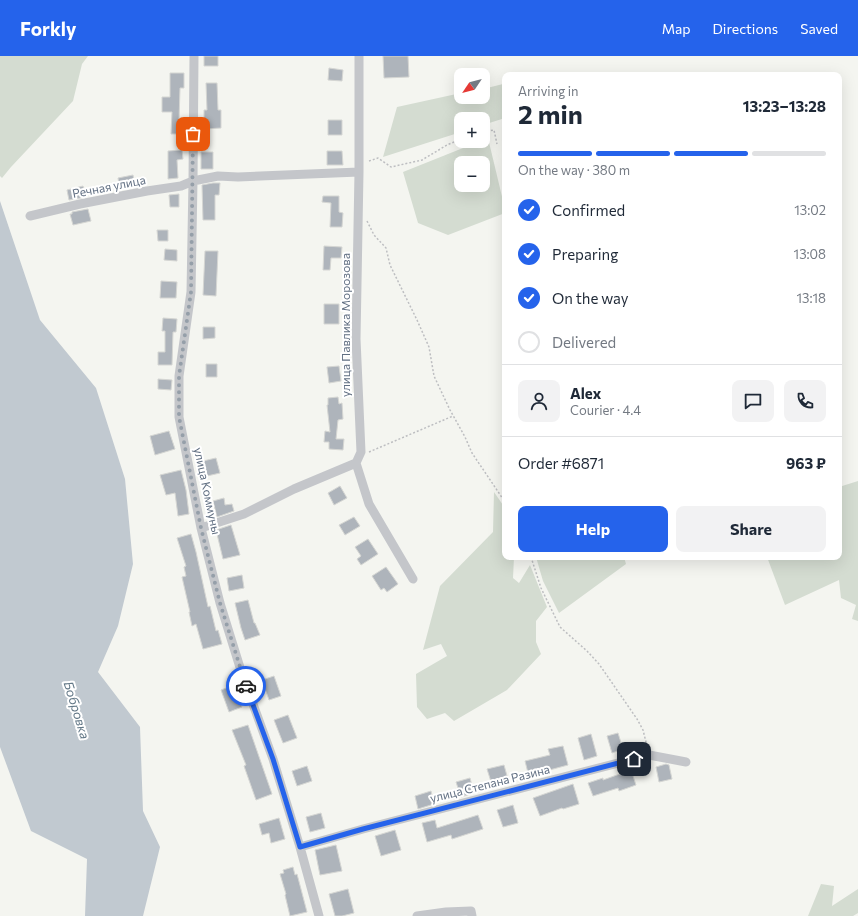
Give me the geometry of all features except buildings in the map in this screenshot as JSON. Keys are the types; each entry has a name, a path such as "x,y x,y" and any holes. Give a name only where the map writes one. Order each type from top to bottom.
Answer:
{"street":[{"name":"улица Коммуны","path":"194,56 191,292 179,376 179,417 201,528 220,603 242,674 273,759 319,916"},
{"name":"улица Павлика Морозова","path":"356,462 361,452 356,339 359,203 359,56"},
{"name":"Речная улица","path":"30,216 80,204 181,186 193,181 218,176 238,177 359,168"},
{"path":"201,528 244,514 294,489 356,462 369,504 413,579"},
{"name":"улица Степана Разина","path":"300,847 363,829 649,755 686,762"},
{"path":"418,916 446,912 471,911 472,916"}],"path":[{"path":"490,131 494,130 497,144"},
{"path":"359,168 378,158 392,167 422,160 454,142"},
{"path":"359,203 374,235 386,248 390,265 429,347 434,376 453,416 472,453 502,498"},
{"path":"361,452 369,453 453,416"},
{"path":"532,560 541,588 560,627 599,664 637,719 643,730 649,755"}],"shaded area":[{"path":"0,56 88,56 82,64 73,101 2,178 0,176"},
{"path":"502,84 502,119 490,123 490,112 454,112 454,134 383,157 397,107 454,95 454,104 490,104 490,87"},
{"path":"490,146 502,197 502,214 448,235 418,223 403,172 463,148 490,148"},
{"path":"858,481 858,621 852,619 856,605 841,598 839,580 785,605 768,560 842,560 842,486"},
{"path":"494,492 502,504 502,560 514,560 513,578 519,583 530,565 547,607 536,621 536,642 541,654 507,690 454,721 445,713 427,719 417,707 416,674 447,656 441,644 423,650 440,586 493,532"},
{"path":"537,560 625,560 626,564 559,613 543,581"},
{"path":"821,884 834,886 832,906 858,889 858,913 853,916 808,916"}],"water":[{"name":"Бобровка","path":"0,201 40,320 96,388 125,479 133,564 118,626 98,672 140,727 143,811 160,847 143,916 85,916 87,859 31,831 0,747"}],"way so far":[{"path":"193,134 191,292 179,376 179,417 201,528 220,603 246,686"}],"route":[{"path":"246,686 273,759 300,847 363,829 634,759"}]}
